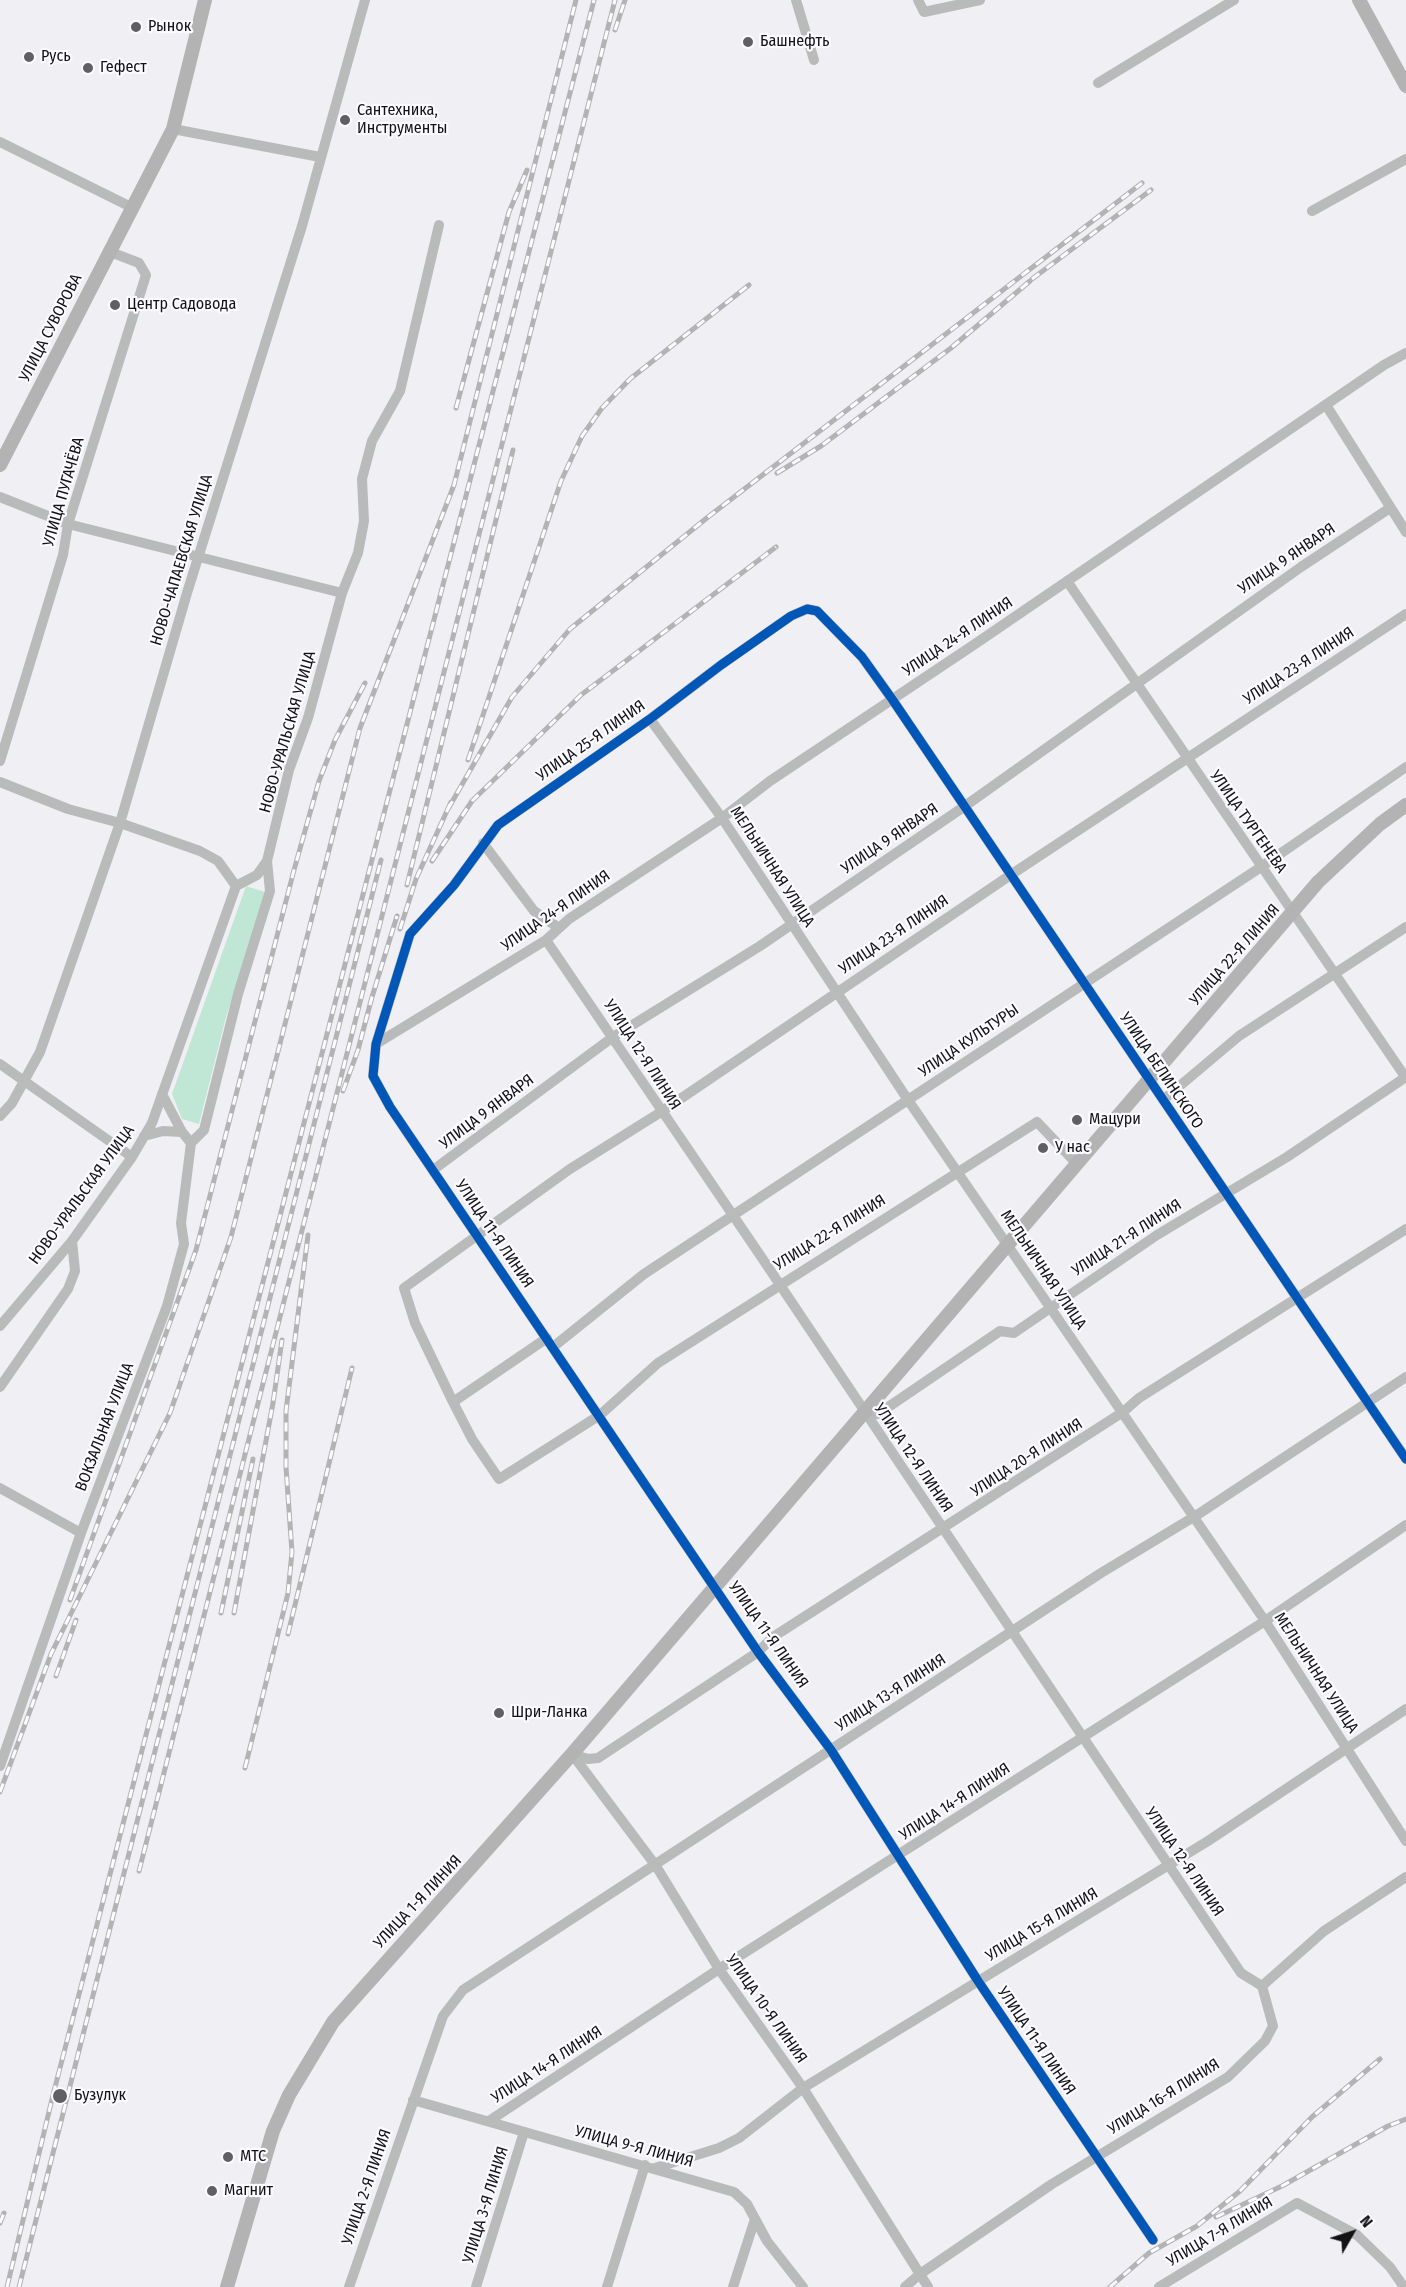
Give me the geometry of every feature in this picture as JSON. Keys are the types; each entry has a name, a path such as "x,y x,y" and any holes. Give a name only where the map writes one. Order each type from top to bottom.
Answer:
{"main road":[{"name":"УЛИЦА СУВОРОВА","path":"0,465 108,251 133,208 173,129 205,0"},
{"path":"1361,1 1406,86"},
{"name":"УЛИЦА 22-Я ЛИНИЯ","path":"1009,1245 1326,874 1380,824 1406,805"},
{"path":"716,1587 1009,1245"},
{"name":"УЛИЦА 1-Я ЛИНИЯ","path":"227,2287 273,2131 321,2038 364,1985 572,1754 716,1587"}],"street":[{"name":"НОВО-ЧАПАЕВСКАЯ УЛИЦА","path":"0,1116 12,1103 40,1052 120,823 199,556 302,226 365,0"},
{"path":"796,0 814,60"},
{"path":"918,0 924,12 980,0"},
{"path":"1098,83 1234,0"},
{"path":"173,129 320,157"},
{"path":"0,142 133,208"},
{"path":"1312,211 1406,159"},
{"name":"НОВО-УРАЛЬСКАЯ УЛИЦА","path":"267,861 289,770 308,718 342,593 358,553 364,521 362,479 372,441 400,391 439,225"},
{"name":"УЛИЦА ПУГАЧЁВА","path":"0,761 63,555 68,524 146,275 139,263 108,251"},
{"name":"УЛИЦА 24-Я ЛИНИЯ","path":"376,1044 546,940 559,928 722,818 770,781 1406,353"},
{"path":"1326,405 1406,532"},
{"path":"0,497 68,524 342,593"},
{"name":"УЛИЦА 9 ЯНВАРЯ","path":"433,1170 613,1036 708,980 791,925 965,806 1136,682 1301,567 1390,508"},
{"name":"УЛИЦА ТУРГЕНЕВА","path":"1067,581 1406,1077"},
{"name":"УЛИЦА 25-Я ЛИНИЯ","path":"376,1044 410,934 454,885 498,825 650,719 791,616 807,609 818,610 862,657 892,699"},
{"name":"УЛИЦА 23-Я ЛИНИЯ","path":"453,1402 415,1323 404,1288 570,1169 661,1112 1012,874 1406,614"},
{"name":"УЛИЦА БЕЛИНСКОГО","path":"892,699 1406,1459"},
{"name":"МЕЛЬНИЧНАЯ УЛИЦА","path":"650,719 722,818 908,1100 1124,1412 1192,1518 1265,1620 1406,1841"},
{"name":"УЛИЦА КУЛЬТУРЫ","path":"453,1402 550,1342 644,1274 1261,867 1406,766"},
{"path":"0,782 68,809 120,823 200,851 218,861 236,886 257,875 267,861"},
{"path":"483,843 534,911 559,928"},
{"path":"162,1094 182,1132 191,1143 204,1130 238,994 270,891 267,861"},
{"name":"НОВО-УРАЛЬСКАЯ УЛИЦА","path":"0,1326 72,1241 132,1157 144,1136 162,1094 236,886"},
{"path":"1163,1100 1239,1036 1406,927"},
{"name":"УЛИЦА 12-Я ЛИНИЯ","path":"546,940 613,1036 661,1112 779,1284 1240,1973 1262,1986"},
{"name":"УЛИЦА 11-Я ЛИНИЯ","path":"376,1044 373,1076 433,1170 758,1652 831,1750 978,1981 1153,2240"},
{"path":"0,1064 132,1157"},
{"name":"УЛИЦА 21-Я ЛИНИЯ","path":"864,1414 878,1414 1000,1331 1014,1333 1157,1235 1287,1157 1406,1077"},
{"name":"УЛИЦА 22-Я ЛИНИЯ","path":"453,1402 472,1438 500,1479 600,1415 658,1363 1037,1122 1077,1164"},
{"path":"144,1136 163,1131 182,1132"},
{"name":"ВОКЗАЛЬНАЯ УЛИЦА","path":"0,1766 5,1729 170,1295 184,1244 181,1223 191,1143"},
{"name":"УЛИЦА 20-Я ЛИНИЯ","path":"572,1754 588,1759 598,1758 758,1652 773,1637 1124,1412 1139,1398 1406,1229"},
{"path":"0,1387 68,1289 75,1271 72,1241"},
{"name":"УЛИЦА 13-Я ЛИНИЯ","path":"413,2098 443,2016 463,1990 1101,1573 1192,1518 1406,1377"},
{"path":"0,1488 81,1533"},
{"name":"УЛИЦА 14-Я ЛИНИЯ","path":"489,2121 719,1969 1265,1620 1406,1525"},
{"name":"УЛИЦА 15-Я ЛИНИЯ","path":"650,2167 719,2148 739,2138 803,2088 1167,1865 1406,1709"},
{"name":"УЛИЦА 10-Я ЛИНИЯ","path":"572,1754 656,1866 719,1969 803,2088 928,2287"},
{"path":"1262,1986 1324,1931 1406,1877"},
{"name":"УЛИЦА 16-Я ЛИНИЯ","path":"905,2287 920,2274 1095,2157 1228,2077 1265,2042 1273,2025 1262,1986"},
{"name":"УЛИЦА 9-Я ЛИНИЯ","path":"413,2098 734,2192 747,2204 774,2250 803,2287"},
{"name":"УЛИЦА 2-Я ЛИНИЯ","path":"349,2287 413,2098"},
{"name":"УЛИЦА 3-Я ЛИНИЯ","path":"476,2287 524,2132"},
{"path":"607,2287 650,2167"},
{"name":"УЛИЦА 7-Я ЛИНИЯ","path":"1159,2287 1172,2284 1297,2203 1357,2235 1390,2267 1404,2287"},
{"path":"733,2287 755,2219"}],"green space":[{"path":"246,886 265,892 226,1017 199,1124 182,1119 172,1094"}],"railway":[{"path":"0,1792 51,1654 170,1413 231,1237 360,728 454,485 576,0"},
{"path":"7,2287 53,2095 594,0"},
{"path":"139,1871 615,0"},
{"path":"615,30 625,0"},
{"path":"456,408 509,212 527,170"},
{"path":"448,809 512,697 570,629 708,517 1142,183"},
{"path":"1032,279 1151,190"},
{"path":"777,473 821,446 951,348 1030,281"},
{"path":"468,760 561,481 582,436 602,408 630,379 749,285"},
{"path":"407,885 513,450"},
{"path":"432,861 472,801 581,695 776,547"},
{"path":"70,1600 196,1250 319,781 335,740 365,683"},
{"path":"400,929 416,879 451,802"},
{"path":"19,2287 381,860"},
{"path":"343,1091 358,1050 397,916"},
{"path":"245,1768 288,1593 292,1552 286,1467 286,1411 308,1235"},
{"path":"234,1613 273,1403 282,1340"},
{"path":"288,1634 352,1368"},
{"path":"221,1613 253,1459"},
{"path":"56,1676 76,1620"},
{"path":"1110,2287 1149,2253 1197,2226 1240,2191 1312,2117 1380,2059"},
{"path":"1216,2217 1282,2186 1388,2126 1406,2119"},
{"path":"0,2223 4,2213"}],"cycle path":[{"path":"1153,2240 978,1981 831,1750 758,1652 390,1107 373,1076 376,1044 410,934 454,885 498,825 650,719 791,616 807,609 817,611 862,657 892,699 1406,1459"}],"place":[{"name":"Рынок","path":"136,27"},
{"name":"Башнефть","path":"748,42"},
{"name":"Русь","path":"29,57"},
{"name":"Гефест","path":"88,68"},
{"name":"Сантехника, Инструменты","path":"345,120"},
{"name":"Центр Садовода","path":"115,305"},
{"name":"Мацури","path":"1077,1120"},
{"name":"У нас","path":"1043,1148"},
{"name":"Шри-Ланка","path":"499,1713"},
{"name":"Бузулук","path":"60,2096"},
{"name":"МТС","path":"228,2157"},
{"name":"Магнит","path":"212,2191"}]}
